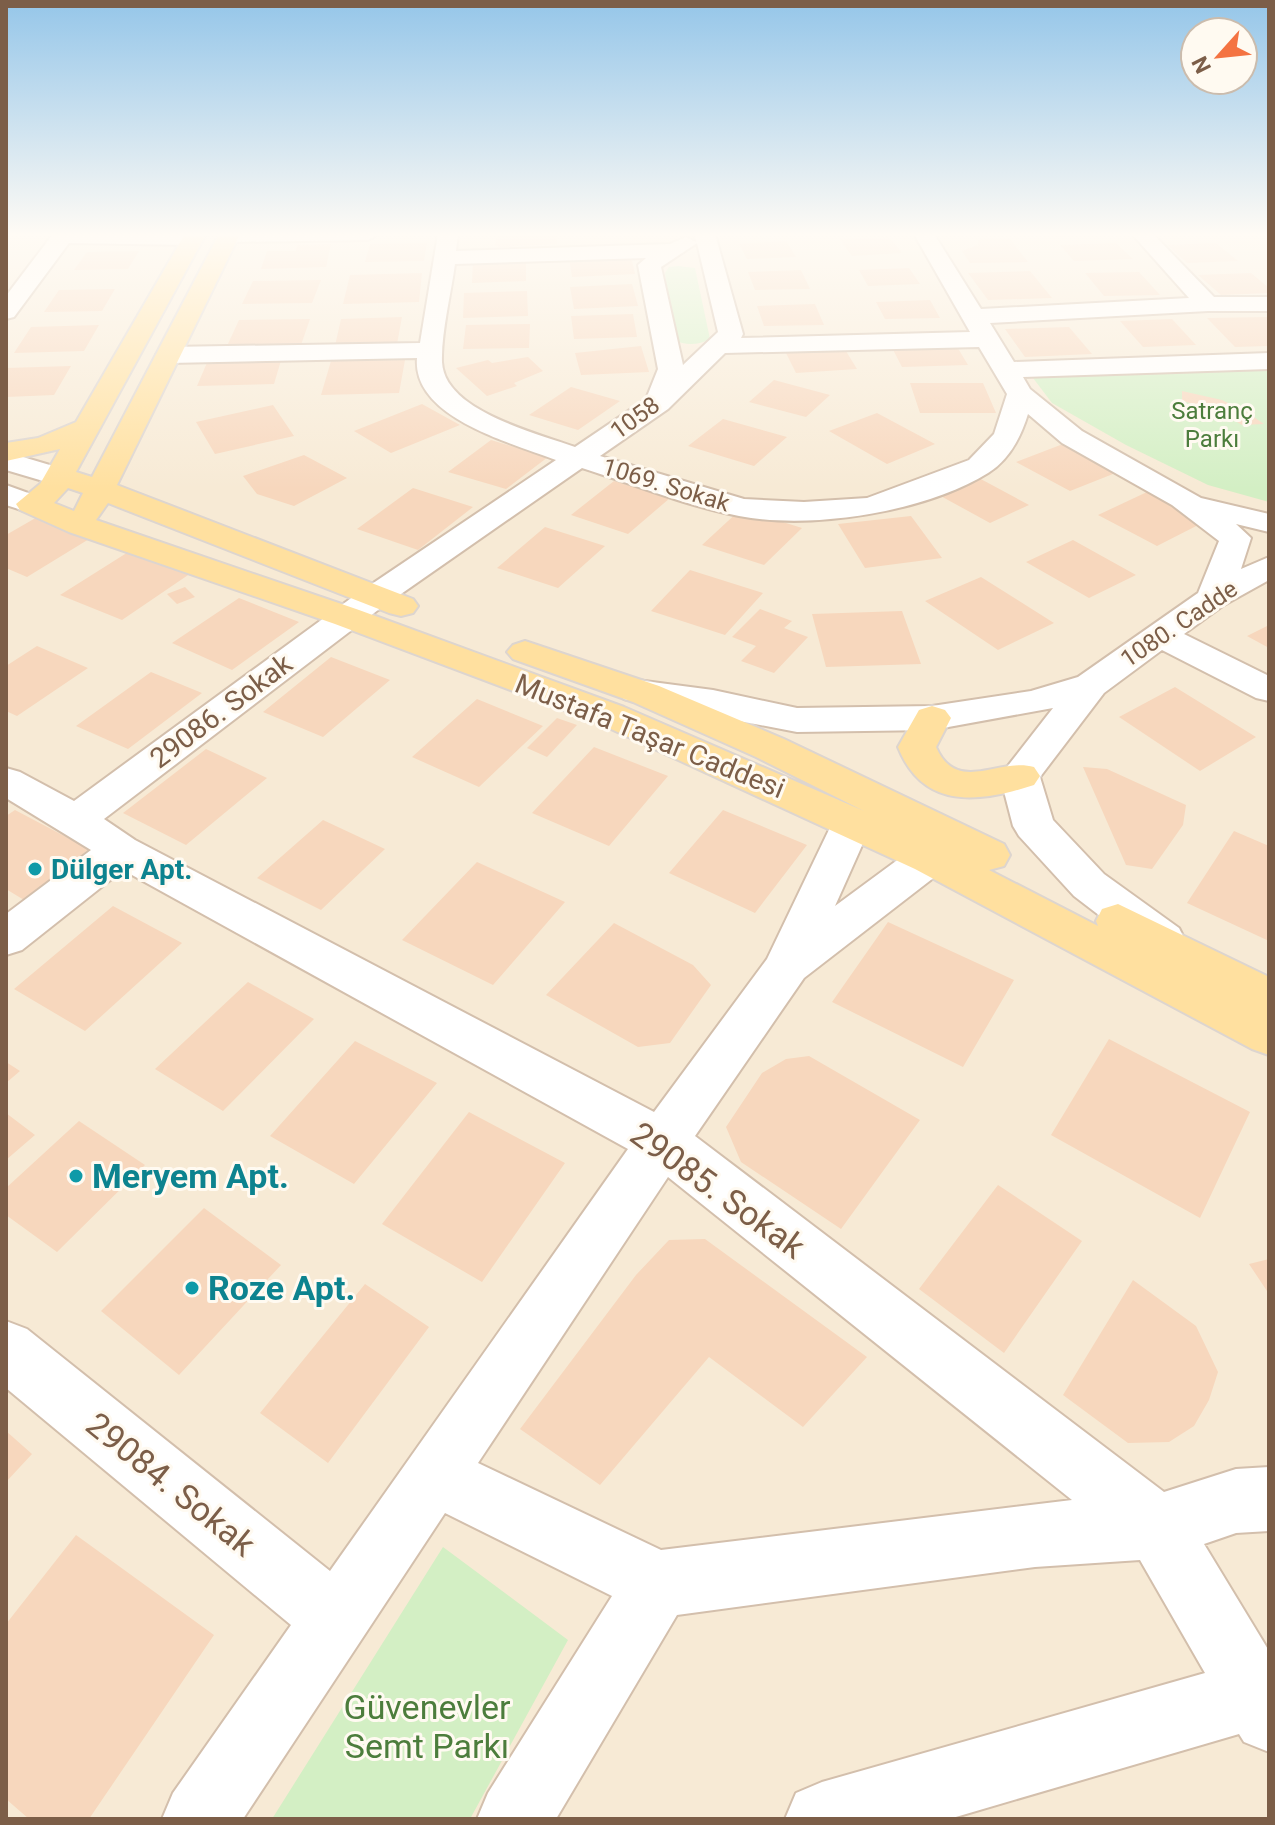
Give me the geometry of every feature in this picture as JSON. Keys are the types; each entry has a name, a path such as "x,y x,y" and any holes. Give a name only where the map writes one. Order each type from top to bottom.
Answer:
{"main road":[{"path":"18,499 52,490 147,319"},
{"path":"80,525 102,489 187,319"},
{"path":"6,452 28,451 66,439 88,427"},
{"path":"132,429 145,475 163,501 202,530"},
{"name":"Mustafa Taşar Caddesi","path":"60,477 102,489 202,530 363,605 788,792 930,858 1269,1035"},
{"name":"Mustafa Taşar Caddesi","path":"18,499 80,525 363,605 436,620 637,691 770,748 922,821 1269,998"},
{"path":"932,718 917,747 921,763 934,777 955,784 978,786 1002,783 1020,776"},
{"path":"1134,964 1269,1056"}],"street":[{"name":"1069. Sokak","path":"435,319 429,363 436,389 476,420 578,458 742,508 804,511 871,507 979,466 1007,437 1013,382"},
{"path":"658,403 671,369 660,319"},
{"path":"718,346 731,334 727,319"},
{"path":"975,319 1013,382 1072,437 1183,499 1235,538 1233,551 1212,598"},
{"path":"718,346 1064,319"},
{"name":"1058","path":"363,605 658,403 718,346"},
{"path":"169,355 431,350"},
{"path":"1013,382 1269,361"},
{"name":"Mustafa Taşar Caddesi","path":"6,461 60,477"},
{"path":"1183,499 1269,523"},
{"name":"1080. Cadde","path":"1091,685 1212,598 1269,567"},
{"name":"29086. Sokak","path":"76,820 363,605"},
{"path":"1160,636 1269,690"},
{"path":"637,691 713,702 797,720 932,718 1034,702 1091,685"},
{"path":"1091,685 1020,776 1034,826 1089,885 1184,955"},
{"name":"29085. Sokak","path":"6,781 76,820 120,850 663,1142 1157,1527 1262,1706"},
{"path":"199,1819 663,1142 786,968 851,823"},
{"path":"6,938 120,850"},
{"path":"786,968 930,858"},
{"name":"29084. Sokak","path":"6,1350 336,1619"},
{"path":"435,1475 658,1584 1035,1535 1157,1527 1236,1501 1269,1499"},
{"path":"514,1819 658,1584"},
{"path":"822,1819 1262,1706"}],"shaded area":[{"path":"6,319 1269,319 1269,1819 6,1819"}],"green space":[{"path":"671,319 706,319 710,339 688,344 674,340"},
{"name":"Satranç Parkı","path":"1269,369 1269,502 1208,485 1126,445 1052,403 1030,374"},
{"name":"Güvenevler Semt Parkı","path":"443,1547 568,1640 470,1819 272,1819"}],"building":[{"path":"310,319 301,345 227,346 239,320"},
{"path":"341,319 402,319 397,344 335,346"},
{"path":"571,319 634,319 637,337 574,339"},
{"path":"762,319 822,319 824,325 764,326"},
{"path":"1172,319 1196,345 1143,347 1120,321"},
{"path":"1208,319 1269,319 1269,346 1235,347"},
{"path":"530,324 529,348 463,349 466,325"},
{"path":"99,325 84,351 14,353 31,327"},
{"path":"1069,327 1092,354 1025,357 1005,329"},
{"path":"953,340 968,365 902,367 889,342"},
{"path":"841,343 857,369 796,373 783,347"},
{"path":"641,346 649,372 581,375 575,353"},
{"path":"282,357 274,384 197,386 209,358"},
{"path":"528,357 543,371 514,383 517,386 487,396 456,368 488,360 492,363"},
{"path":"405,360 399,393 321,395 331,361"},
{"path":"71,366 54,395 6,397 6,368"},
{"path":"774,380 830,395 806,417 749,402"},
{"path":"910,383 983,383 996,413 920,413"},
{"path":"571,387 620,401 578,430 529,415"},
{"path":"1182,391 1222,400 1264,424 1242,425 1217,410 1182,401"},
{"path":"422,404 460,425 391,453 354,431"},
{"path":"273,405 294,436 215,454 196,422"},
{"path":"877,413 935,444 887,464 829,431"},
{"path":"723,419 787,437 754,466 688,446"},
{"path":"491,440 548,457 506,489 448,472"},
{"path":"1063,444 1118,472 1070,491 1016,462"},
{"path":"304,455 347,478 294,506 257,494 243,476"},
{"path":"977,477 1029,505 990,523 937,494"},
{"path":"614,481 670,498 628,534 571,515"},
{"path":"413,488 473,507 418,550 357,529"},
{"path":"1147,492 1206,521 1157,546 1098,515"},
{"path":"741,509 802,528 764,565 702,545"},
{"path":"39,516 94,536 27,577 6,568 6,535"},
{"path":"911,516 942,558 865,568 838,524"},
{"path":"545,527 605,546 558,588 497,568"},
{"path":"1073,540 1136,575 1089,598 1026,562"},
{"path":"133,549 194,571 122,620 60,595"},
{"path":"690,570 763,593 725,635 651,611"},
{"path":"981,577 1054,623 998,650 925,601"},
{"path":"185,587 195,597 177,604 167,594"},
{"path":"239,598 299,622 232,670 172,643"},
{"path":"760,609 792,621 784,628 808,637 774,673 741,661 756,646 732,637"},
{"path":"902,611 921,664 826,667 812,614"},
{"path":"1269,625 1269,648 1247,636"},
{"path":"37,646 88,668 17,716 6,711 6,666"},
{"path":"331,657 390,680 323,737 263,712"},
{"path":"151,672 202,693 128,749 76,726"},
{"path":"1175,687 1256,737 1200,771 1119,717"},
{"path":"477,699 543,726 479,787 412,757"},
{"path":"557,718 577,725 547,757 527,748"},
{"path":"594,747 668,776 609,846 532,813"},
{"path":"206,749 267,778 186,845 123,813"},
{"path":"1083,767 1107,769 1186,805 1183,825 1152,869 1126,865"},
{"name":"Dülger Apt.","path":"15,810 89,849 24,900 6,889 6,816"},
{"path":"723,810 807,845 755,913 669,873"},
{"path":"323,820 385,849 321,910 257,878"},
{"path":"1234,831 1269,846 1269,941 1187,903"},
{"path":"477,862 565,902 493,985 402,940"},
{"path":"113,906 182,943 85,1031 14,989"},
{"path":"888,922 1014,980 963,1067 832,1002"},
{"path":"614,923 693,965 711,985 670,1043 638,1047 546,995"},
{"path":"248,982 314,1019 223,1111 155,1069"},
{"path":"1109,1039 1250,1112 1200,1218 1051,1135"},
{"path":"355,1041 437,1083 354,1184 270,1136"},
{"path":"809,1056 920,1120 841,1229 741,1162 726,1127 762,1073 786,1059"},
{"path":"6,1062 20,1071 6,1083"},
{"path":"469,1112 565,1163 482,1282 382,1224"},
{"path":"6,1113 35,1135 6,1160"},
{"name":"Meryem Apt.","path":"79,1121 145,1165 57,1252 6,1215 6,1188"},
{"path":"998,1185 1082,1241 1004,1353 919,1289"},
{"name":"Roze Apt.","path":"204,1208 281,1265 179,1375 101,1311"},
{"path":"705,1239 867,1357 803,1427 709,1357 600,1485 520,1429 636,1275 669,1240"},
{"path":"1269,1259 1269,1294 1249,1264"},
{"path":"1133,1280 1196,1326 1218,1372 1209,1400 1194,1426 1169,1442 1128,1443 1063,1395"},
{"path":"365,1284 429,1327 328,1463 260,1413"},
{"path":"6,1431 32,1454 6,1482"},
{"path":"76,1535 214,1635 89,1819 29,1819 6,1799 6,1624"}],"place":[{"name":"Dülger Apt.","path":"35,869"},
{"name":"Meryem Apt.","path":"76,1176"},
{"name":"Roze Apt.","path":"192,1288"}]}
